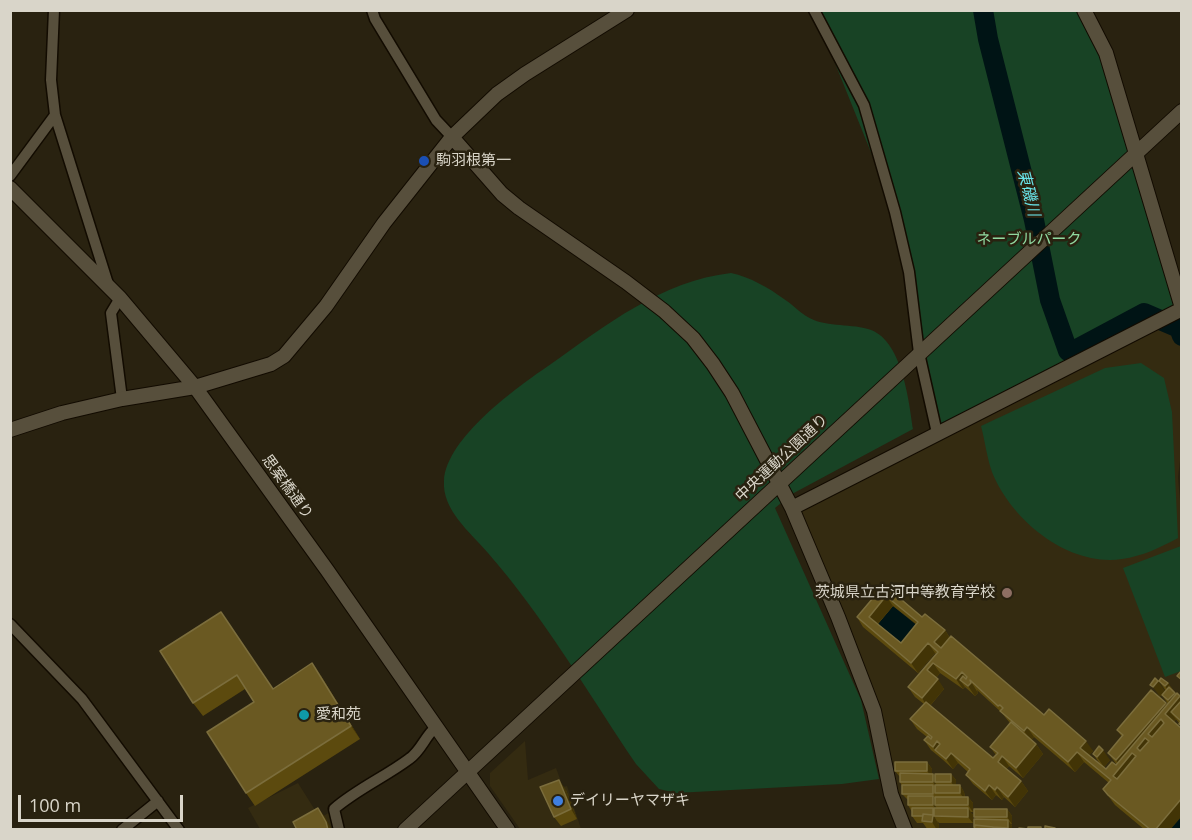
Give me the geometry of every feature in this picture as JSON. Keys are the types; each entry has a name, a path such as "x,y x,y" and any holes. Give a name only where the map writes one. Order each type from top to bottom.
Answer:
{"street":[{"path":"54,10 51,80 55,115 109,287"},
{"path":"372,10 436,120 486,177 519,208 626,282 663,311 693,338 732,393 792,508 838,617 874,711 891,794 905,830"},
{"path":"10,430 62,413 122,399 195,387 271,364 284,356 326,306 415,182 452,137 497,94 627,10"},
{"path":"814,10 864,105 895,212 909,273 919,353 937,433"},
{"path":"792,508 1182,309 1106,52 1084,10"},
{"name":"中央運動公園通り","path":"405,830 1182,111"},
{"path":"10,176 55,115"},
{"name":"思案橋通り","path":"10,188 120,298 195,387 507,830"},
{"path":"120,298 111,314 122,399"},
{"path":"10,624 82,699 179,830"},
{"path":"339,830 334,809 412,758 423,744 426,735 436,727"},
{"path":"122,830 158,801"}],"shaded area":[{"name":"茨城県立古河中等教育学校","path":"1164,321 1175,326 1182,350 1182,445 1178,477 1182,523 1182,820 1174,829 913,829 898,795 880,712 863,663 799,512"},
{"path":"893,606 925,632 908,653 876,626"},
{"path":"525,741 528,780 556,768 563,787 567,786 581,829 520,829 490,786 490,773"},
{"path":"298,783 320,818 330,812 334,829 260,829 248,808"}],"green space":[{"name":"ネーブルパーク","path":"814,11 1088,11 1181,309 937,433 895,212"},
{"path":"731,273 766,287 813,320 860,327 880,335 889,344 902,372 913,429 792,494 775,508 861,700 879,779 842,784 676,793 659,789 636,764 528,603 458,520 445,492 444,481 448,465 457,448 486,415 520,386 614,320 658,295 682,285"},
{"path":"1141,363 1164,378 1172,412 1178,538 1130,558 1102,560 1082,556 1062,548 1044,536 1027,523 1013,507 992,472 981,426 1105,368"},
{"path":"1181,546 1181,671 1165,677 1123,568"}],"building":[{"path":"884,585 922,617 925,614 945,630 934,642 941,648 951,636 1044,715 1049,709 1086,741 1080,748 1106,769 1112,762 1116,765 1177,693 1180,696 1165,714 1182,729 1182,798 1155,830 1151,830 1103,789 1111,780 1077,752 1068,762 1027,727 1024,731 1000,711 1003,708 1000,705 998,706 970,680 971,683 968,686 960,680 963,676 966,679 967,677 962,672 956,679 933,663 927,670 938,679 922,698 908,687 938,652 928,643 911,663 857,617","holes":["886,596 918,622 901,643 869,617","1161,719 1164,723 1152,737 1148,734","1145,738 1149,741 1140,751 1137,748","1132,753 1136,756 1117,779 1113,776"]},
{"name":"愛和苑","path":"221,612 273,689 312,663 351,726 246,793 207,732 254,702 237,675 193,703 160,651"},
{"path":"1182,670 1182,680 1177,676"},
{"path":"1155,678 1158,681 1153,687 1150,685"},
{"path":"1161,678 1168,683 1165,686 1159,681"},
{"path":"1169,687 1175,693 1168,700 1162,695"},
{"path":"1151,690 1166,703 1116,760 1108,753 1123,735 1117,730"},
{"path":"1182,700 1182,726 1179,724 1181,721 1171,712"},
{"path":"926,702 993,758 998,753 990,747 1011,722 1036,744 1016,768 1002,756 998,762 1021,781 1008,797 997,787 995,790 989,785 985,791 966,775 970,769 951,753 946,759 935,750 940,744 937,741 933,747 924,740 928,736 931,739 932,737 910,719"},
{"path":"1099,746 1103,750 1097,757 1093,754"},
{"path":"895,762 927,762 927,771 895,771"},
{"path":"900,773 933,774 933,782 900,782"},
{"path":"935,774 951,774 951,782 935,782"},
{"path":"559,780 571,809 554,817 540,787"},
{"path":"902,785 933,785 933,794 902,794"},
{"path":"935,785 960,785 960,793 935,793"},
{"path":"908,796 933,796 933,805 908,805"},
{"path":"935,797 968,797 968,805 935,805"},
{"path":"318,808 328,830 297,830 293,822"},
{"path":"912,808 933,808 933,815 912,816"},
{"path":"934,808 968,808 968,817 934,816"},
{"path":"974,809 1007,809 1007,817 974,817"},
{"path":"923,814 933,815 932,822 922,821"},
{"path":"974,819 1008,820 1008,828 975,825 974,827"},
{"path":"975,825 993,827 993,830 974,830"},
{"path":"1045,826 1055,828 1055,830 1045,830"},
{"path":"1028,827 1041,827 1041,830 1019,830 1019,828 1028,829"}],"waterway":[{"name":"東磯川","path":"983,10 988,39 1034,220 1050,300 1068,351 1071,352 1144,313 1179,328 1182,336"},
{"name":"東磯川","path":"1178,830 1182,825"}],"place":[{"name":"駒羽根第一","path":"424,161"},
{"name":"茨城県立古河中等教育学校","path":"1007,593"},
{"name":"愛和苑","path":"304,715"},
{"name":"デイリーヤマザキ","path":"558,801"}]}
